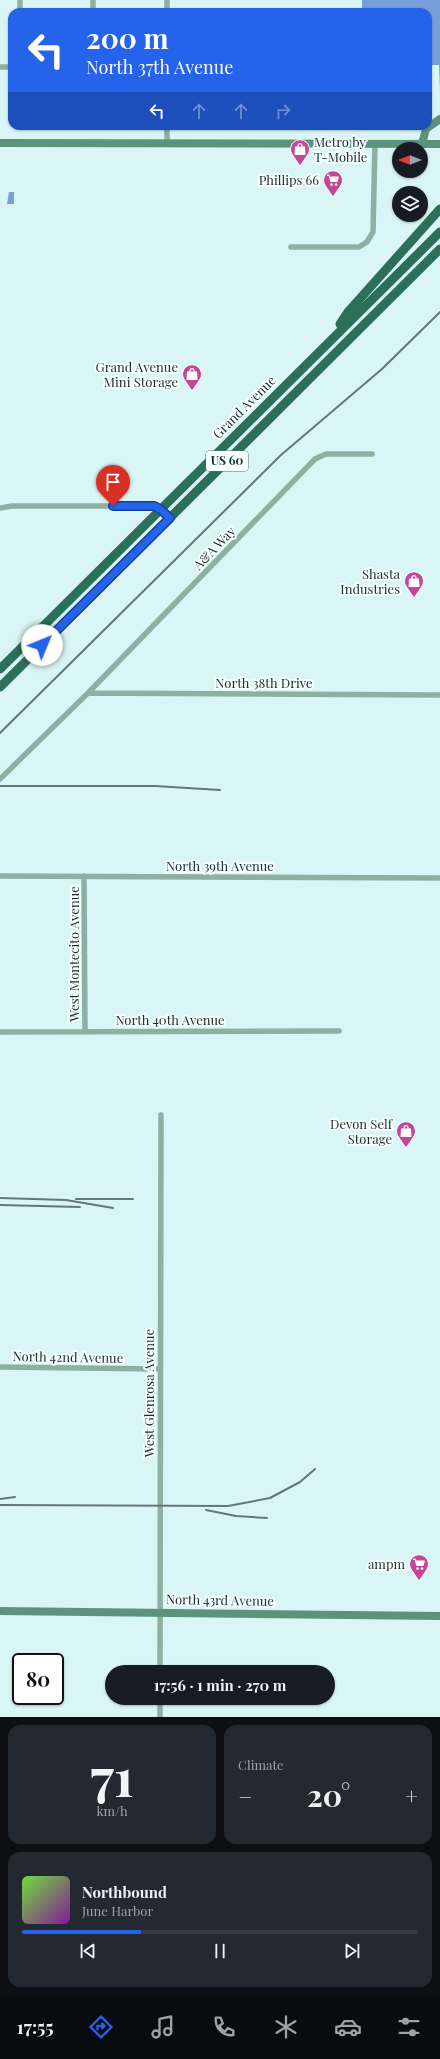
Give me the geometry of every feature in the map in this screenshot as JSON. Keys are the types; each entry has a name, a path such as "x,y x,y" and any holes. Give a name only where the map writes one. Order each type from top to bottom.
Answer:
{"highway":[{"path":"328,342 348,312 440,209"},
{"name":"Grand Avenue","path":"0,669 298,371 440,232"},
{"name":"Grand Avenue","path":"0,687 440,249"},
{"path":"419,252 428,262"},
{"path":"298,371 301,387"}],"main road":[{"path":"423,142 426,130"},
{"path":"0,143 392,143"},
{"path":"428,144 440,144"},
{"name":"North 43rd Avenue","path":"0,1611 440,1616"}],"street":[{"path":"167,130 167,143"},
{"path":"291,247 359,247 367,242 373,232 375,143"},
{"name":"A&A Way","path":"0,779 88,693 315,459 326,454 372,454"},
{"path":"0,508 12,506 154,506 170,518"},
{"name":"North 38th Drive","path":"88,693 440,695"},
{"name":"North 39th Avenue","path":"0,876 440,878"},
{"name":"West Montecito Avenue","path":"84,876 85,1031"},
{"name":"North 40th Avenue","path":"0,1032 339,1031"},
{"name":"West Glenrosa Avenue","path":"160,1665 161,1115"},
{"name":"North 42nd Avenue","path":"0,1367 160,1369"},
{"path":"160,1705 160,1717"}],"water":[{"path":"362,0 440,0 440,92 439,65 432,65 432,8 362,8"},
{"path":"9,192 14,192 14,204 7,204"}],"railway":[{"path":"0,733 281,455 382,369 440,312"},
{"path":"0,786 155,786 220,790"},
{"path":"0,1198 66,1200 113,1208"},
{"path":"76,1199 133,1199"},
{"path":"0,1205 80,1207"},
{"path":"0,1505 228,1506 270,1498 300,1482 315,1469"},
{"path":"0,1499 15,1497"},
{"path":"206,1510 236,1516 267,1518"}],"place":[{"name":"Metro by T-Mobile","path":"300,166"},
{"name":"Phillips 66","path":"333,197"},
{"name":"Grand Avenue Mini Storage","path":"192,391"},
{"name":"Shasta Industries","path":"414,598"},
{"name":"Devon Self Storage","path":"406,1148"},
{"name":"ampm","path":"419,1581"}],"route":[{"path":"42,645 170,518 154,506 113,506"}]}
